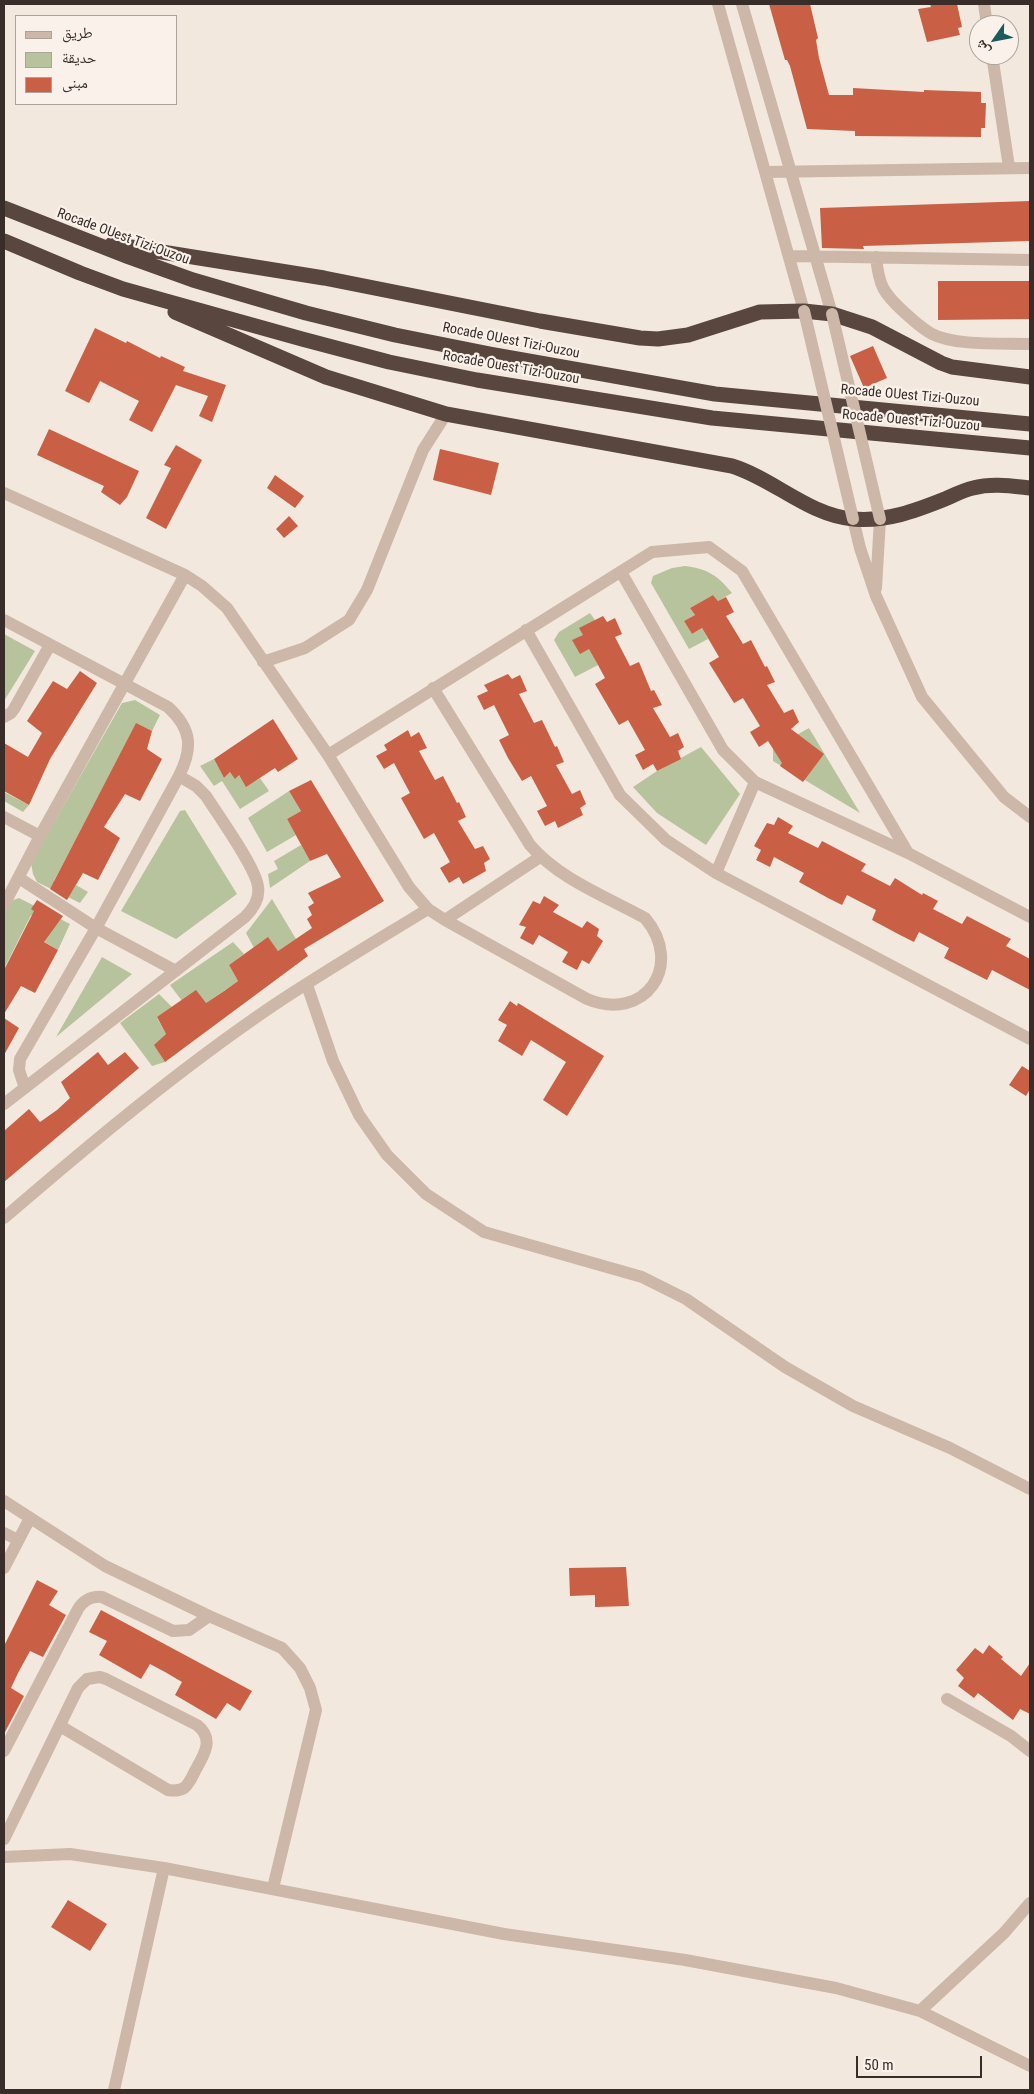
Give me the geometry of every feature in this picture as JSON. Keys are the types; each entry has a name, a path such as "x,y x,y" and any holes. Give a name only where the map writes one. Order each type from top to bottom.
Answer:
{"highway":[{"name":"Rocade OUest Tizi-Ouzou","path":"4,208 86,241 185,277 306,313 395,335 715,394 1030,424"},
{"name":"Rocade Ouest Tizi-Ouzou","path":"4,241 123,289 389,362 477,380 712,418 1030,448"},
{"path":"86,241 324,278 540,321 640,338 658,339 688,335 760,312 804,311 832,314 872,327 952,367 1030,377"},
{"path":"123,289 326,377 446,414 732,466 754,475 819,510 853,519 880,519 910,513 972,488 1005,485 1030,488"}],"street":[{"path":"718,4 804,311 860,548 876,596 922,697 1004,797 1030,817"},
{"path":"742,4 832,314 880,519 876,596"},
{"path":"994,65 1009,167"},
{"path":"765,172 1030,168"},
{"path":"789,256 1030,260"},
{"path":"876,258 879,280 886,296 923,328 934,335 954,340 1030,344"},
{"path":"263,662 305,648 349,620 367,590 423,450 446,414"},
{"path":"4,493 185,575 202,586 227,608 328,755 410,887 428,908 445,920 587,1000 600,1005 622,1005 643,996 653,985 660,972 662,957 660,942 654,929 645,918 562,873 540,857 530,845 433,688"},
{"path":"328,755 652,552 709,547 742,571 908,853"},
{"path":"621,572 723,750 755,782 908,853 1030,917"},
{"path":"4,905 40,836 185,575"},
{"path":"4,620 168,707 182,723 188,745 188,756 179,776 96,928 20,1059 19,1070 25,1088"},
{"path":"526,630 620,795 666,840 716,873 1030,1039"},
{"path":"4,717 14,709 50,645"},
{"path":"4,1104 251,911 258,896 258,888 253,871 206,796 196,786 179,776"},
{"path":"716,873 755,782"},
{"path":"4,817 40,836"},
{"path":"445,920 540,857"},
{"path":"19,878 96,928 176,971"},
{"path":"4,1218 91,1143 271,1007 428,908"},
{"path":"307,985 333,1061 360,1115 386,1155 426,1194 484,1232 642,1277 686,1299 785,1368 853,1406 950,1448 1028,1489"},
{"path":"4,1501 104,1566 282,1648 300,1668 310,1688 316,1710 273,1888"},
{"path":"4,1568 30,1518"},
{"path":"4,1533 18,1540"},
{"path":"4,1751 78,1608 84,1601 90,1598 102,1598 173,1631 189,1630 209,1616"},
{"path":"4,1839 60,1726 82,1682 87,1679 100,1677 197,1725 204,1733 207,1748 187,1785 173,1791 168,1790 60,1726"},
{"path":"947,1699 1011,1736 1030,1751"},
{"path":"4,1857 70,1854 164,1868 504,1934 685,1960 836,1988 920,2011 1030,2066"},
{"path":"114,2090 164,1868"},
{"path":"920,2011 1004,1933 1030,1903"}],"green space":[{"path":"685,566 712,574 732,593 718,601 713,595 690,608 695,615 684,621 692,634 702,628 708,639 689,649 651,583 653,576 672,568"},
{"path":"590,613 595,620 583,635 598,665 575,677 554,640 559,632"},
{"path":"4,634 35,651 4,701"},
{"path":"135,700 160,715 152,731 136,724 54,881 72,891 76,885 88,892 80,903 37,882 31,863 122,703"},
{"path":"809,728 860,813 773,761 773,748"},
{"path":"701,747 740,794 706,845 657,813 633,787 657,771"},
{"path":"214,759 224,778 230,772 239,775 246,786 260,778 269,791 240,809 222,781 214,786 200,766"},
{"path":"289,791 301,811 287,819 296,835 267,852 248,818"},
{"path":"4,792 29,805 23,812 4,801"},
{"path":"185,810 237,894 176,939 121,911 180,811"},
{"path":"301,845 310,861 270,888 268,874 278,869 274,861"},
{"path":"19,898 70,924 58,950 43,941 51,924 31,915 4,969 4,910 8,902"},
{"path":"272,899 296,939 278,951 268,938 254,948 246,933"},
{"path":"233,942 244,954 229,965 238,981 206,1003 182,1001 170,985"},
{"path":"102,957 132,974 56,1037"},
{"path":"159,994 172,1007 157,1018 166,1034 155,1045 165,1062 152,1066 120,1023"}],"building":[{"path":"769,4 810,4 818,38 816,40 819,58 829,95 853,95 853,88 924,92 924,90 981,92 981,103 986,103 985,128 981,128 981,137 855,136 855,131 807,129 790,66 787,60 785,60"},
{"path":"930,4 957,4 962,27 958,28 960,35 927,42 918,9 931,7"},
{"path":"1030,201 1030,241 863,246 864,249 822,248 820,208"},
{"path":"938,281 1030,281 1030,319 938,320"},
{"path":"95,328 126,343 127,341 160,358 161,356 185,367 183,371 226,385 212,422 199,416 208,396 176,385 152,432 129,420 139,401 100,381 89,403 65,391"},
{"path":"873,346 887,378 864,388 850,356"},
{"path":"49,429 139,471 127,497 120,505 101,492 104,486 37,455"},
{"path":"176,445 202,460 166,529 146,518 171,468 164,465"},
{"path":"440,449 499,463 491,495 433,480"},
{"path":"275,475 304,496 295,508 267,488"},
{"path":"289,516 298,526 284,538 276,529"},
{"path":"713,595 718,601 726,597 734,612 726,616 743,644 751,640 765,667 767,666 775,682 767,685 784,713 793,709 799,722 791,729 824,754 803,782 780,766 782,763 768,741 759,747 750,732 760,726 743,698 734,703 709,663 719,657 702,628 692,634 684,621 695,615 690,608"},
{"path":"603,616 607,622 615,618 622,634 615,637 630,666 639,662 651,691 654,690 662,705 653,708 670,737 678,733 684,747 678,751 681,759 657,771 653,764 643,770 635,755 645,750 628,720 619,725 595,684 605,678 589,649 580,654 572,640 583,635 579,628"},
{"path":"80,671 97,683 50,759 29,805 4,791 4,743 28,757 42,733 27,721 53,681 67,689"},
{"path":"508,674 512,679 520,675 527,691 519,694 534,723 542,720 555,747 557,746 564,762 556,765 572,794 580,790 586,804 580,808 583,815 558,828 555,821 545,826 537,811 547,806 531,776 522,781 508,758 499,740 509,735 494,705 484,710 477,696 488,691 484,685"},
{"path":"273,719 298,759 278,772 275,768 246,787 239,775 235,779 230,772 224,778 214,759"},
{"path":"136,723 152,731 147,749 162,759 140,801 125,794 104,827 120,838 98,880 83,873 67,900 50,889"},
{"path":"408,730 411,737 419,732 427,748 419,751 435,780 443,776 466,817 458,821 475,849 483,846 490,859 484,863 486,871 463,884 459,877 449,883 440,868 450,862 434,833 424,839 401,798 410,793 394,763 384,769 376,756 387,750 384,745"},
{"path":"311,780 384,901 304,949 308,956 165,1062 154,1045 166,1034 157,1017 196,990 206,1003 238,981 229,965 268,937 278,951 312,928 307,919 312,915 308,907 314,903 308,893 341,877 327,854 310,861 287,819 301,811 289,791"},
{"path":"778,817 793,826 788,833 818,848 822,841 866,864 861,871 890,886 895,878 922,895 923,893 938,901 933,909 962,924 967,916 1011,939 1006,946 1030,959 1030,990 992,970 987,980 944,958 949,948 919,932 914,942 900,935 872,920 876,910 847,895 842,905 828,898 799,882 804,873 774,857 770,867 756,860 761,850 754,846 767,823 774,825"},
{"path":"544,896 559,905 553,912 582,928 587,921 599,929 597,936 603,941 589,964 582,960 577,970 562,962 568,952 539,935 533,945 520,938 526,927 519,925 533,901 540,904"},
{"path":"37,900 63,916 44,942 58,950 35,993 21,986 4,1014 4,970 34,911 31,909"},
{"path":"510,1001 517,1006 518,1003 604,1056 567,1116 543,1100 566,1062 531,1040 522,1056 498,1041 507,1025 498,1020"},
{"path":"4,1018 19,1028 4,1055"},
{"path":"98,1052 108,1065 125,1052 139,1068 4,1182 4,1131 29,1109 40,1122 57,1110 70,1098 61,1082"},
{"path":"1022,1066 1030,1071 1030,1089 1026,1096 1009,1085"},
{"path":"626,1567 629,1606 595,1607 595,1595 570,1596 569,1568"},
{"path":"37,1580 58,1591 49,1605 66,1615 43,1657 30,1651 18,1673 11,1688 24,1696 4,1734 4,1646"},
{"path":"101,1610 252,1691 240,1711 227,1703 216,1719 175,1695 182,1682 165,1672 150,1664 141,1679 99,1655 107,1641 89,1632"},
{"path":"989,1645 1003,1657 1001,1659 1021,1676 1030,1663 1030,1714 1020,1709 1013,1720 978,1693 974,1698 958,1686 964,1678 956,1670 975,1648 983,1654"},
{"path":"68,1900 107,1924 90,1951 51,1927"}]}
